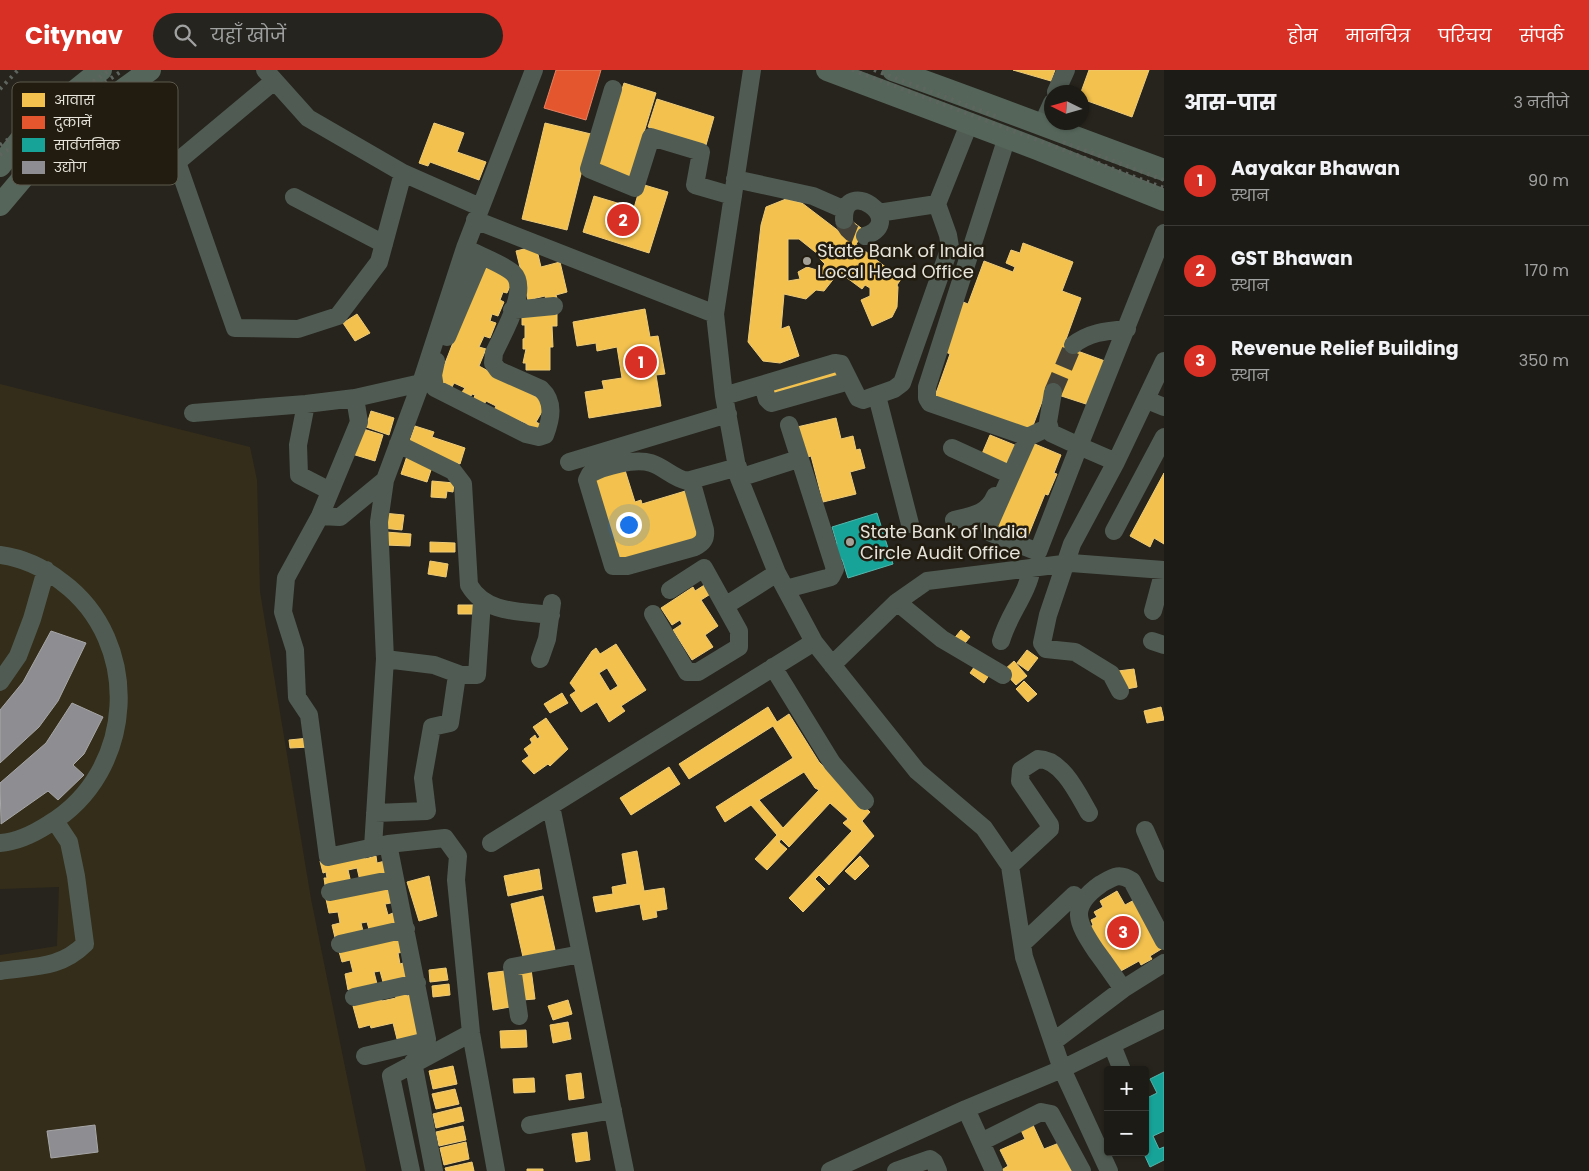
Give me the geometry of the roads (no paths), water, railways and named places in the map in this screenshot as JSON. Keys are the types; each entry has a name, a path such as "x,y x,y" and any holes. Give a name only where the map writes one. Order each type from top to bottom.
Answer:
{"main road":[{"path":"86,82 101,70"},
{"path":"133,82 150,70"},
{"path":"827,70 1007,137 1164,200"},
{"path":"893,70 1044,112"},
{"path":"1068,130 1079,139 1164,170"},
{"path":"0,166 12,151"},
{"path":"0,205 17,185"}],"street":[{"path":"365,1056 423,1042 427,1039 396,879 381,845 375,813 385,659 379,522 385,480 421,383 465,248 534,70"},
{"path":"1059,85 1066,70"},
{"path":"750,71 715,314 724,396 739,472 777,573 814,642 917,771 984,828 1010,866 1024,957 1062,1069 1110,1171"},
{"path":"178,161 269,76 308,118 403,173 478,213 715,314"},
{"path":"613,89 589,169 635,188 652,137 701,152 694,185 734,187 813,196 844,216 854,202 866,201 871,204 878,214 878,225 865,236"},
{"path":"724,396 834,363 841,364 858,398 863,400 894,390 902,383 950,247 948,235 937,204 969,124"},
{"path":"1007,137 930,377 927,398 930,403 1028,437"},
{"path":"178,165 235,328 298,329 338,316 379,262 403,173"},
{"path":"294,196 384,244"},
{"path":"878,214 937,204"},
{"path":"1007,473 988,528 991,533 1038,552 1164,233"},
{"path":"465,248 512,272 518,279 520,294 494,353 493,363 498,370 541,389 546,394 550,405 551,420 545,435 539,437 526,434 435,388 433,382 436,363 481,257"},
{"path":"512,310 554,306"},
{"path":"1073,345 1085,336 1103,331 1127,330"},
{"path":"1120,691 1111,674 1080,655 1043,647 1048,615 1063,564 1147,400 1164,361"},
{"path":"193,413 355,398 421,383"},
{"path":"1053,392 1048,422 1051,433 1116,462"},
{"path":"877,396 910,524"},
{"path":"355,398 359,422 320,516 286,578 283,612 294,650 297,697 309,715 328,857 381,845 445,838 458,856 456,880 471,1033 496,1171"},
{"path":"1147,400 1164,407"},
{"path":"306,404 298,445 299,476 330,492"},
{"path":"569,462 728,414"},
{"path":"786,590 831,577 835,569 788,425"},
{"path":"954,520 975,516 991,506 1028,437 1049,426"},
{"path":"1114,531 1164,437"},
{"path":"398,444 453,471 463,484 469,585 476,597 487,605 503,608 551,609 547,639 540,659"},
{"path":"952,448 1007,473"},
{"path":"691,480 705,530 706,536 703,541 695,547 627,566 614,566 587,480 590,474 633,462 644,462 652,463 681,480 691,480 798,459"},
{"path":"320,516 340,517 385,480"},
{"path":"0,554 12,556 46,570 75,592 98,620 114,653 120,689 118,725 107,760 88,791 55,821 35,833 0,843"},
{"path":"832,665 897,602 926,581 1063,564 1164,570 1153,611"},
{"path":"653,614 687,672 693,674 738,647 739,631 704,568 670,590"},
{"path":"1001,641 1007,622 1029,584 1032,568"},
{"path":"0,682 18,656 32,619 46,570"},
{"path":"726,606 777,573"},
{"path":"385,659 434,665 457,675 478,676 482,601"},
{"path":"897,602 942,639 1003,675"},
{"path":"490,843 814,642"},
{"path":"773,667 832,763 865,801"},
{"path":"375,813 427,811 423,778 426,746 432,727 450,723 457,675"},
{"path":"1010,866 1050,829 1050,825 1020,781 1021,770 1032,762 1038,759 1050,761 1072,784 1089,812"},
{"path":"551,806 625,1171"},
{"path":"0,971 58,962 72,957 85,944 76,876 69,842 55,821"},
{"path":"1145,830 1164,872"},
{"path":"1123,988 1080,927 1079,914 1088,894 1113,876 1125,876 1132,881 1164,941"},
{"path":"330,892 396,879"},
{"path":"1022,944 1074,895"},
{"path":"340,944 406,928"},
{"path":"519,1016 512,967 581,954"},
{"path":"1053,1042 1123,988 1164,963"},
{"path":"354,997 417,983"},
{"path":"830,1171 966,1109 1062,1069 1164,1019"},
{"path":"410,1171 391,1076 413,1062 471,1033"},
{"path":"1112,1045 1120,1066"},
{"path":"413,1062 434,1171"},
{"path":"966,1109 994,1171"},
{"path":"530,1125 613,1110"},
{"path":"981,1142 1041,1112 1046,1112 1051,1114 1082,1171"},
{"path":"901,1138 903,1168 930,1160 934,1162 938,1171"}],"tunnel":[{"path":"844,221 852,233 865,236"},
{"path":"1053,392 1073,345"}],"railway":[{"path":"0,89 18,70"},
{"path":"92,82 110,70"},
{"path":"106,82 123,70"},
{"path":"852,70 1164,188"},
{"path":"874,70 998,117"},
{"path":"0,145 12,137"},
{"path":"1063,142 1164,180"},
{"path":"0,155 12,147"}],"place":[{"name":"GST Bhawan","path":"623,220"},
{"name":"State Bank of India Local Head Office","path":"807,261"},
{"name":"Aayakar Bhawan","path":"641,362"},
{"name":"State Bank of India Circle Audit Office","path":"850,542"},
{"name":"Revenue Relief Building","path":"1123,932"}]}
